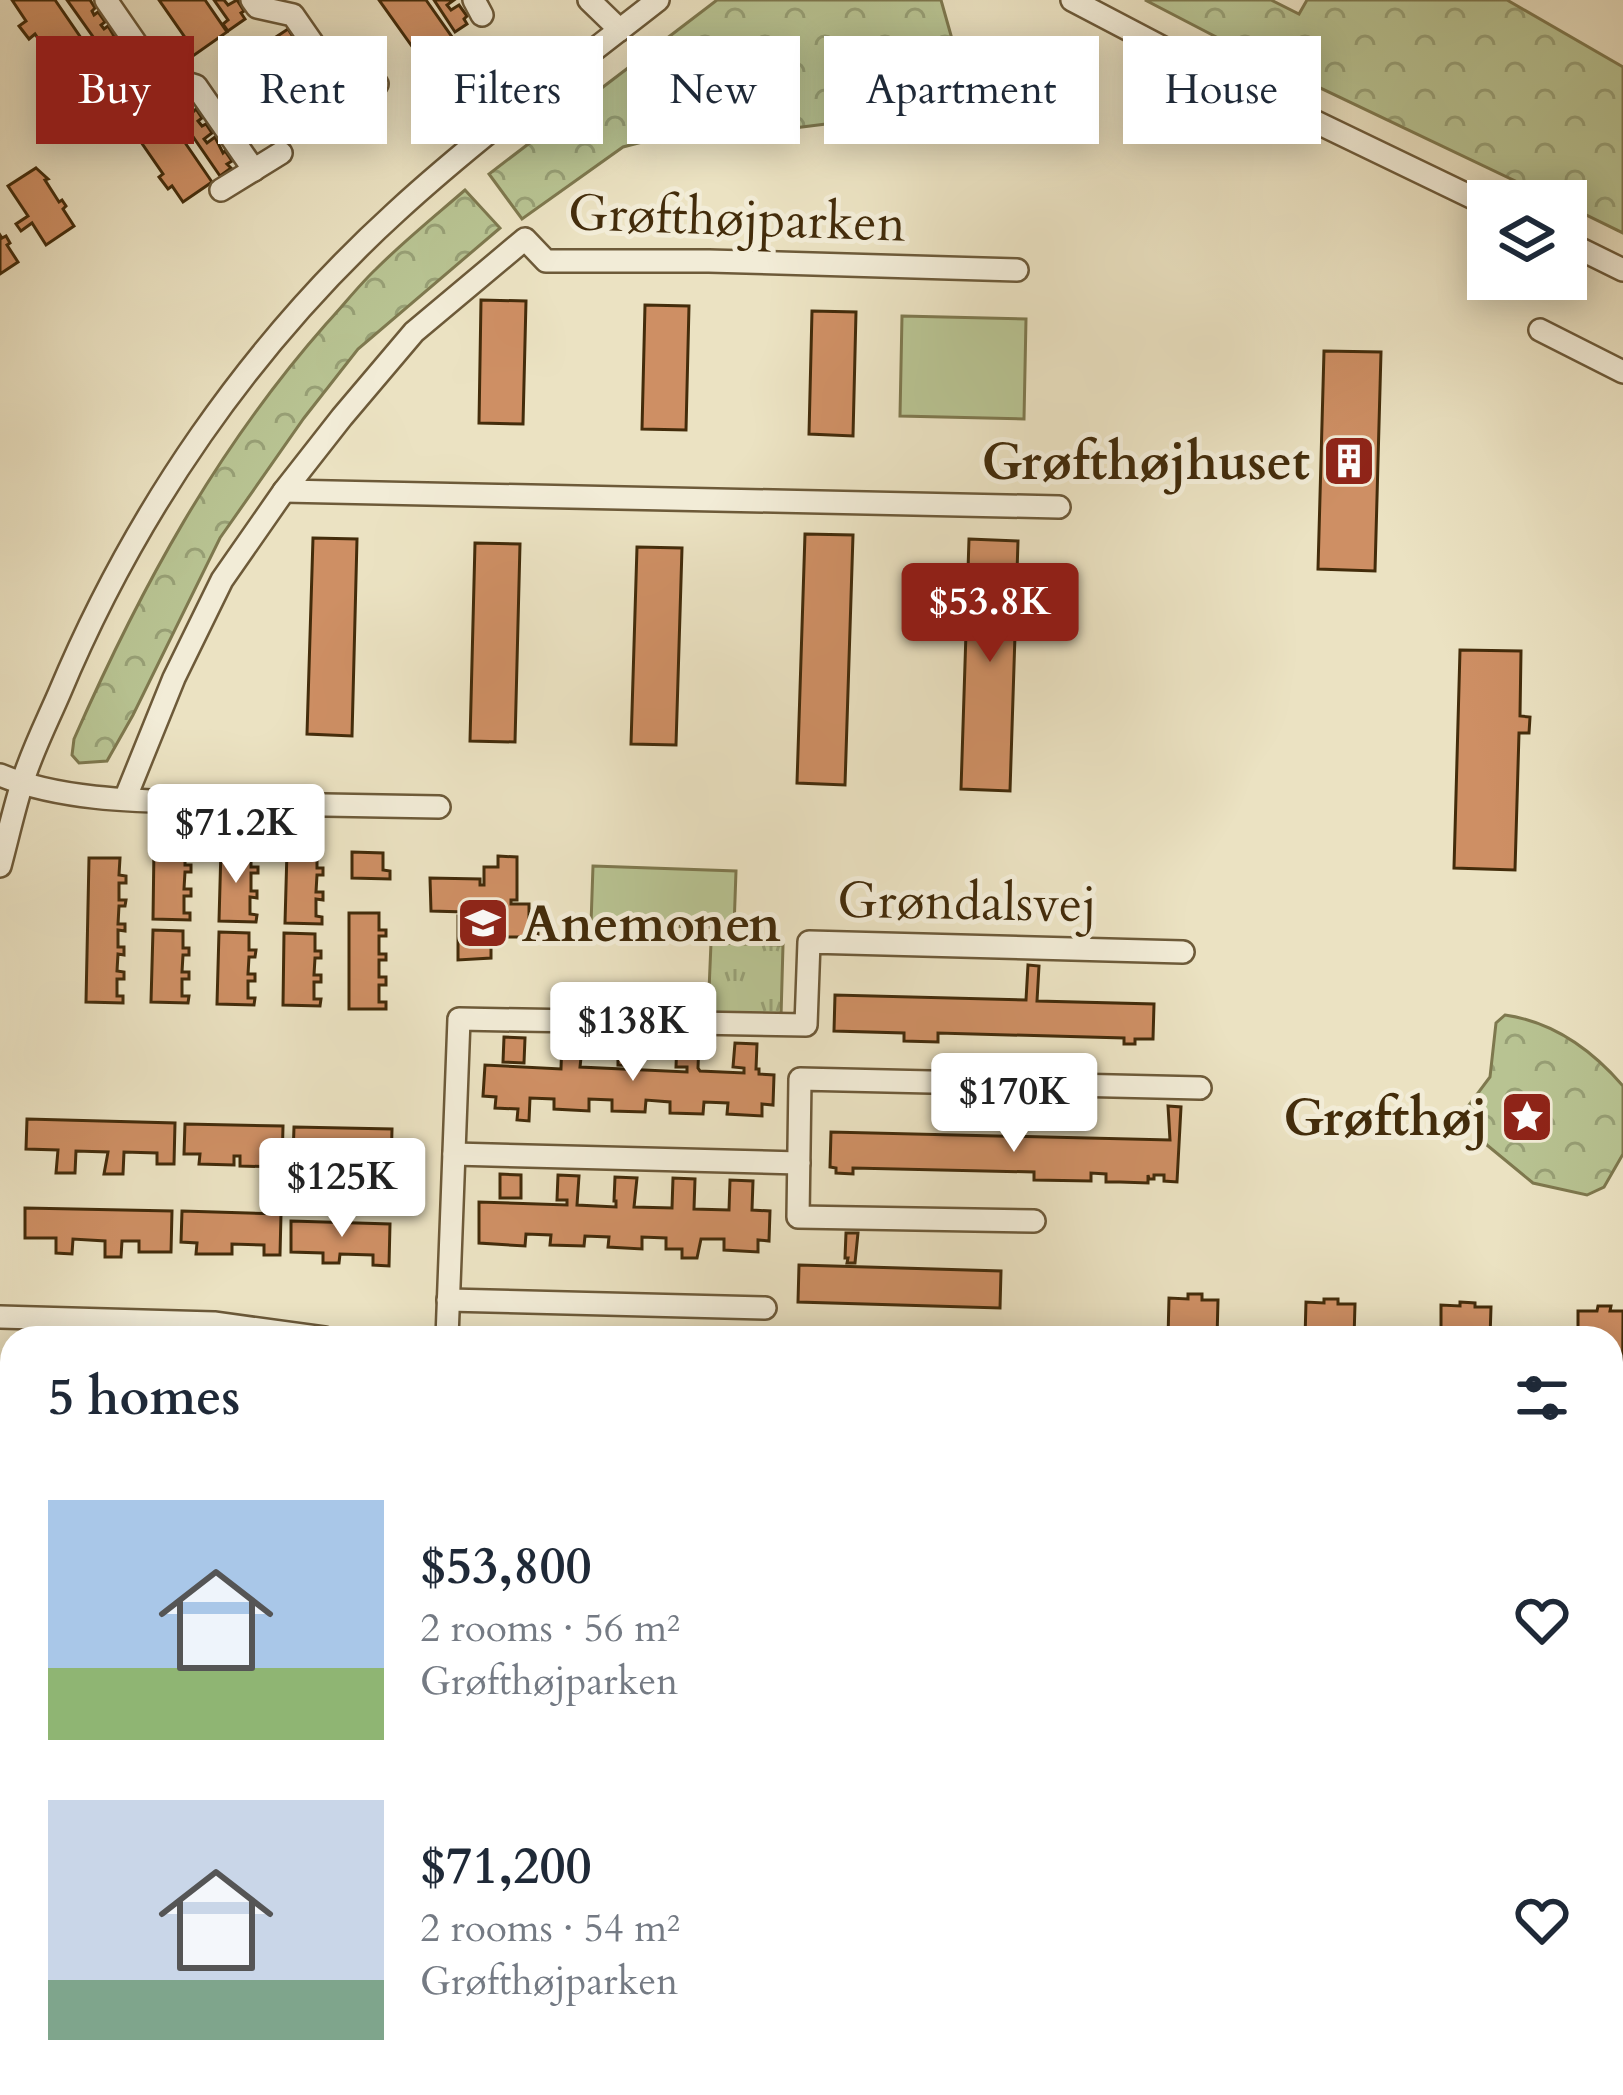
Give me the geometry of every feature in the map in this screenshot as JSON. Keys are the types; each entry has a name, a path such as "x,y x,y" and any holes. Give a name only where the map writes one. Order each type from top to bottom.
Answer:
{"street":[{"path":"106,0 157,74 196,86 254,170"},
{"path":"252,0 257,7 293,15 308,36"},
{"path":"590,0 620,30"},
{"path":"0,866 11,779 120,566 178,468 244,377 334,272 394,214 658,0"},
{"path":"1072,0 1467,195"},
{"path":"220,190 281,153"},
{"name":"Grøfthøjparken","path":"125,799 174,678 222,580 284,491 415,332 525,238 546,261 1017,270"},
{"path":"1587,252 1623,270"},
{"path":"1540,330 1623,372"},
{"path":"284,491 1059,507"},
{"path":"11,779 125,799 440,807"},
{"name":"Grøndalsvej","path":"447,1326 459,1019 806,1025 809,942 1183,952"},
{"path":"1034,1221 797,1217 800,1079 1201,1088"},
{"path":"454,1154 799,1163"},
{"path":"448,1300 765,1308"},
{"path":"0,1317 82,1326"},
{"path":"162,1326 236,1326"}],"green space":[{"path":"717,0 941,0 951,36 824,36 824,124 800,127 800,36 670,36"},
{"path":"1145,0 1271,0 1299,14 1307,0 1507,0 1623,67 1623,233 1587,215 1587,180 1513,180 1321,88 1321,36 1214,36"},
{"path":"627,69 627,144 635,144 623,147 522,219 489,174 528,144 603,144 603,87"},
{"path":"465,190 500,228 358,349 220,538 107,761 79,763 72,755 74,739 100,683 154,574 216,470 286,371 357,289"},
{"path":"902,316 1026,319 1024,419 900,416"},
{"path":"593,866 736,871 734,928 591,924"},
{"path":"711,943 783,945 781,1017 708,1014"},
{"path":"1505,1015 1540,1024 1571,1040 1623,1086 1623,1154 1604,1187 1587,1195 1533,1183 1476,1136 1466,1109 1490,1077 1496,1023"}],"building":[{"path":"12,0 55,0 80,36 35,34 29,39 19,26 26,21"},
{"path":"67,0 90,0 94,15 98,12 105,22 101,25 108,26 114,36 92,36"},
{"path":"159,0 205,0 227,32 194,55 194,36 184,36"},
{"path":"214,0 228,5 237,0 245,19 228,31 223,24 228,20"},
{"path":"379,0 426,0 451,36 411,36 411,45"},
{"path":"434,0 454,0 447,5 451,10 459,5 467,24 455,32"},
{"path":"196,109 202,118 198,121 212,133 204,139 207,143 215,137 232,161 220,176 194,138"},
{"path":"142,144 186,144 212,182 183,202 159,177 163,174"},
{"path":"36,168 66,206 63,209 74,226 46,245 32,223 21,231 16,224 28,216 8,186"},
{"path":"0,235 6,236 18,262 0,274"},
{"path":"481,300 526,301 523,424 479,423"},
{"path":"645,305 689,306 686,430 642,429"},
{"path":"812,311 856,312 853,436 809,434"},
{"name":"Grøfthøjhuset","path":"1324,351 1381,352 1375,571 1318,569"},
{"path":"805,534 853,535 845,785 797,783"},
{"path":"313,538 357,539 352,736 307,734"},
{"path":"969,539 1018,541 1010,791 961,789"},
{"path":"475,543 520,544 515,742 470,741"},
{"path":"637,547 682,548 676,745 631,744"},
{"path":"1460,650 1521,651 1520,716 1530,717 1529,733 1519,733 1515,870 1454,868"},
{"path":"154,847 185,848 185,865 191,865 191,872 185,872 184,889 191,889 191,896 184,896 184,913 190,913 190,920 153,919"},
{"path":"221,849 251,850 251,867 258,867 258,873 251,873 251,891 257,891 257,898 250,897 250,914 257,915 256,922 219,921"},
{"path":"287,851 317,851 317,868 323,868 323,875 317,875 316,892 323,892 323,900 316,899 316,916 322,917 322,924 285,923"},
{"path":"352,852 383,853 383,870 390,871 390,879 352,878"},
{"path":"498,856 517,857 517,900 511,904 529,904 529,918 538,918 538,937 497,937 497,930 491,930 491,958 458,960 458,916 465,912 431,911 430,878 480,879 484,885 484,867 498,867"},
{"path":"89,858 120,858 119,875 126,876 126,883 119,883 119,900 126,900 125,906 119,906 118,924 125,924 125,931 118,930 118,947 124,947 124,955 118,954 117,971 124,972 124,979 117,979 117,996 123,996 123,1003 86,1002"},
{"path":"349,913 379,913 379,930 386,930 386,936 379,936 379,954 386,954 386,960 379,960 379,977 386,977 386,985 379,985 379,1002 386,1002 386,1009 349,1009"},
{"path":"153,930 183,931 183,948 189,948 189,955 183,955 182,972 189,972 189,979 182,979 182,996 189,996 188,1003 151,1002"},
{"path":"219,932 249,933 249,950 256,950 255,957 249,957 248,974 255,974 255,981 248,981 248,998 255,998 254,1005 217,1004"},
{"path":"284,933 315,934 315,951 321,951 321,958 315,958 314,975 321,975 321,982 314,982 314,999 321,999 320,1006 283,1005"},
{"path":"1028,965 1039,966 1037,1001 1154,1004 1153,1039 1124,1044 1124,1038 938,1033 938,1042 904,1041 904,1033 834,1031 835,995 1026,1000"},
{"path":"504,1037 525,1038 524,1063 503,1062"},
{"path":"562,1039 583,1039 580,1067 687,1072 687,1067 676,1067 677,1041 699,1042 700,1071 744,1073 744,1068 733,1067 735,1043 757,1044 756,1069 759,1074 774,1075 773,1105 762,1104 762,1116 727,1114 728,1103 704,1102 703,1114 670,1113 670,1102 646,1100 645,1112 612,1111 612,1100 589,1099 589,1111 554,1109 554,1099 530,1098 529,1121 517,1120 518,1109 495,1108 496,1097 483,1096 485,1065 561,1069"},
{"path":"618,1041 640,1042 639,1066 618,1065"},
{"path":"1168,1106 1181,1107 1177,1182 1164,1181 1164,1175 1149,1179 1148,1175 1148,1183 1106,1182 1106,1174 1091,1173 1091,1181 1034,1180 1034,1172 853,1168 853,1174 836,1173 830,1167 831,1132 1170,1140"},
{"path":"27,1119 175,1123 174,1164 157,1164 157,1153 124,1152 123,1174 104,1174 108,1152 76,1151 75,1173 56,1173 58,1150 26,1149"},
{"path":"185,1124 283,1126 282,1167 240,1166 240,1156 234,1156 234,1165 199,1164 200,1154 184,1154"},
{"path":"294,1127 392,1129 391,1169 375,1169 375,1159 343,1158 343,1169 326,1168 326,1158 293,1157"},
{"path":"500,1174 521,1175 521,1198 500,1198"},
{"path":"558,1175 579,1176 577,1205 616,1207 615,1177 637,1178 634,1207 672,1208 673,1178 695,1179 694,1209 729,1210 730,1180 753,1181 752,1210 770,1211 769,1241 758,1240 758,1252 724,1250 724,1239 701,1239 697,1258 682,1258 682,1249 666,1249 666,1238 642,1237 642,1249 608,1247 609,1237 585,1236 584,1246 550,1245 551,1235 526,1234 525,1246 479,1243 479,1202 567,1205 567,1200 557,1200"},
{"path":"25,1208 172,1211 171,1252 139,1252 139,1241 122,1241 121,1257 105,1257 105,1241 73,1239 72,1254 56,1253 56,1238 25,1238"},
{"path":"182,1211 281,1214 280,1255 264,1255 264,1245 232,1244 232,1254 196,1254 197,1243 181,1242"},
{"path":"291,1221 390,1224 389,1266 373,1265 373,1255 340,1254 339,1263 323,1263 323,1253 291,1252"},
{"path":"846,1233 858,1233 855,1263 845,1258"},
{"path":"799,1265 1001,1271 1000,1308 798,1302"},
{"path":"1188,1294 1202,1294 1202,1300 1218,1300 1217,1326 1168,1326 1169,1298 1188,1299"},
{"path":"1324,1299 1338,1299 1338,1304 1355,1304 1354,1326 1305,1326 1306,1302 1324,1303"},
{"path":"1460,1302 1491,1307 1490,1326 1441,1326 1441,1305 1460,1306"},
{"path":"1598,1306 1611,1306 1610,1311 1623,1311 1623,1326 1578,1326 1578,1311 1597,1311"}],"place":[{"name":"Grøfthøjhuset","path":"1349,461"},
{"name":"Anemonen","path":"483,923"},
{"name":"Grøfthøj","path":"1527,1117"}]}
